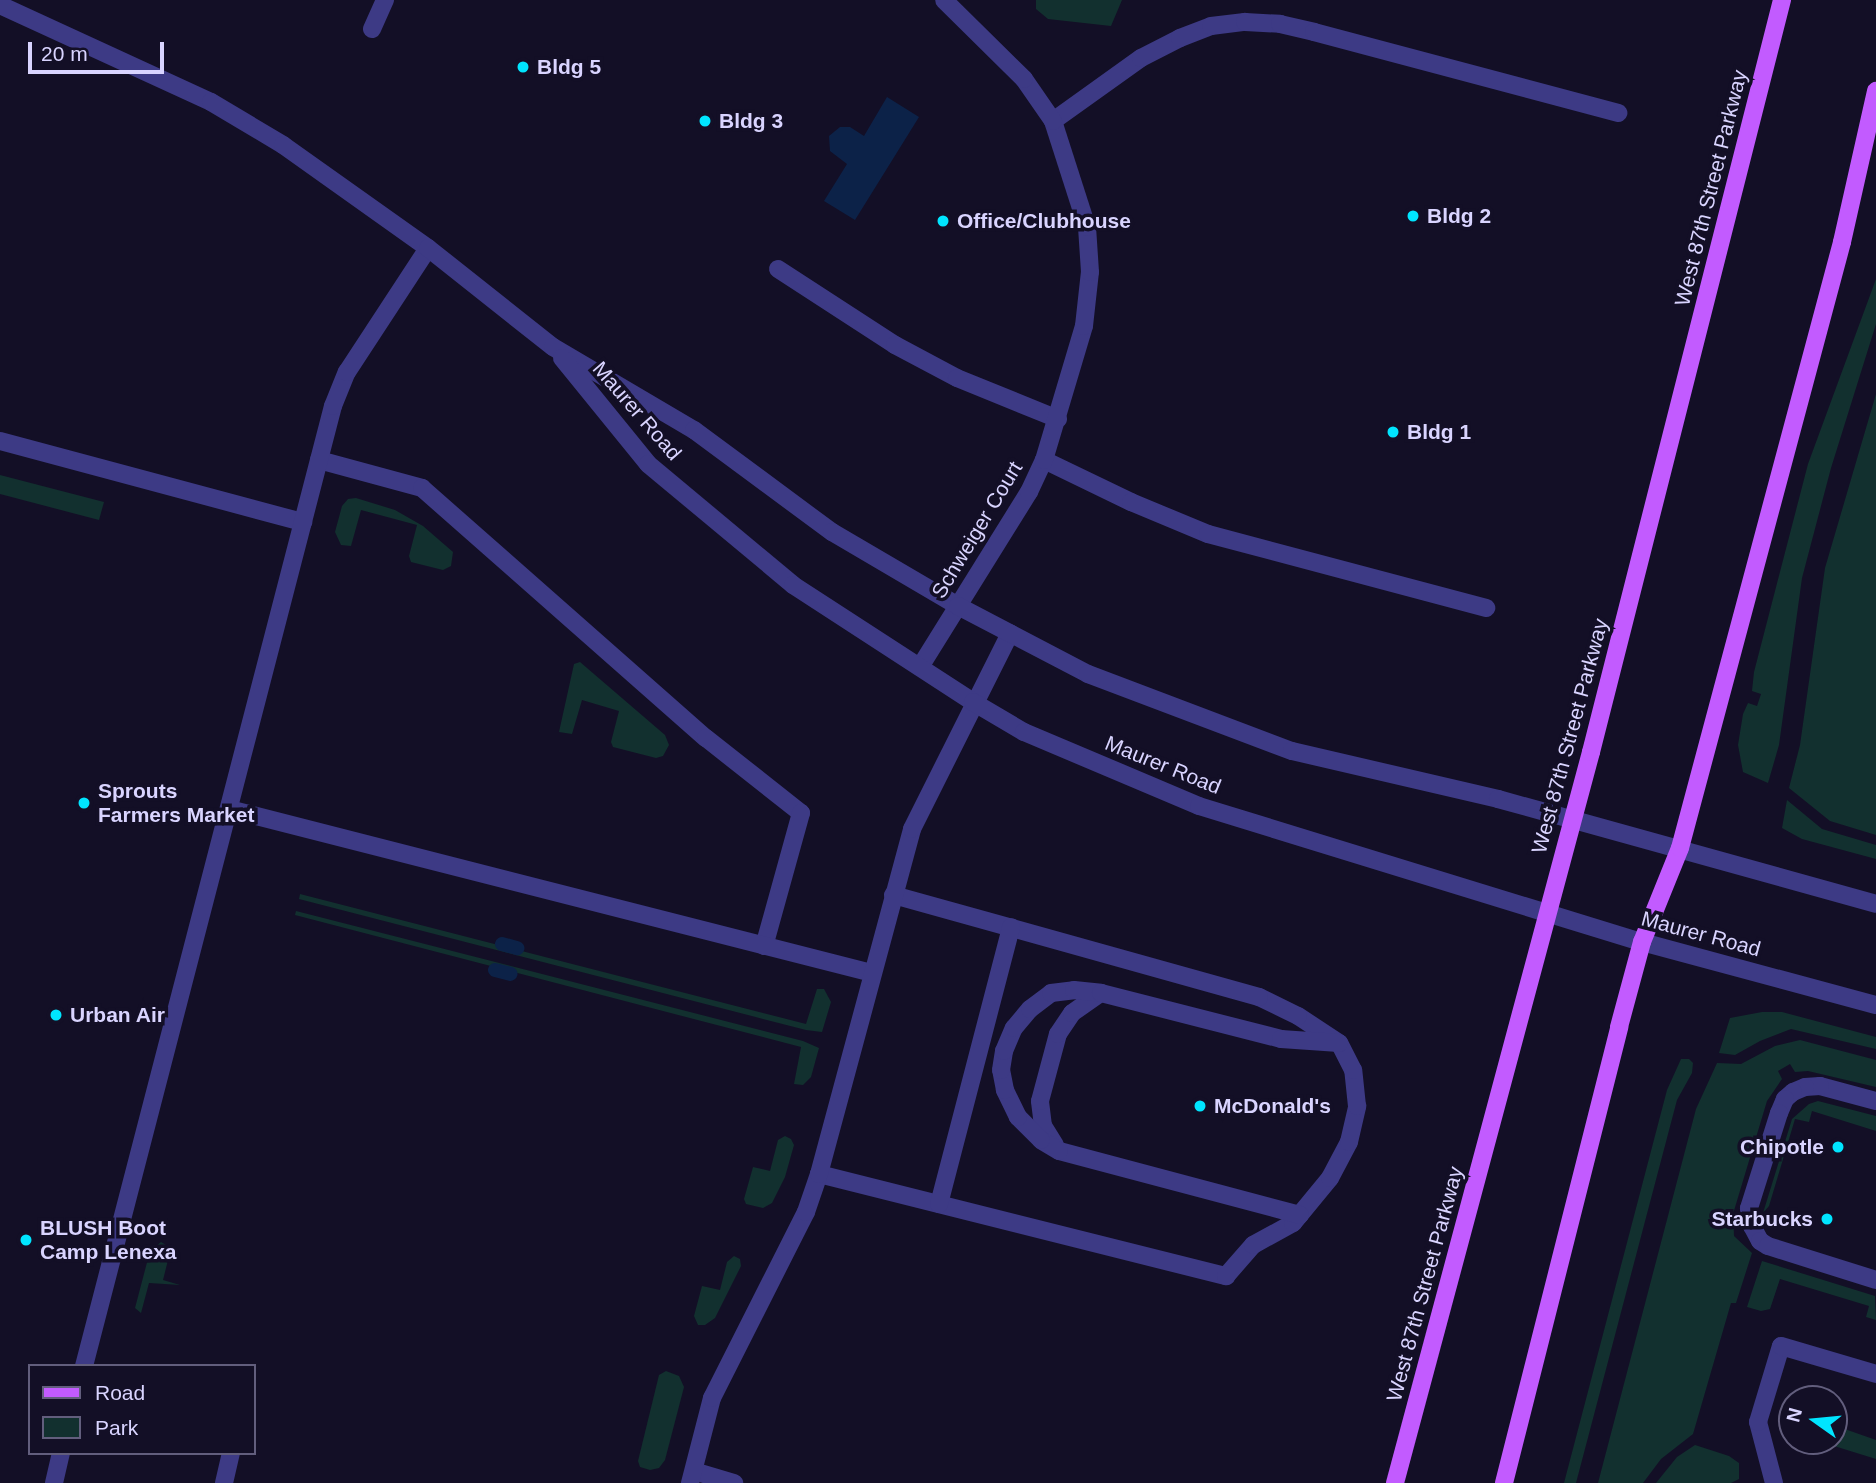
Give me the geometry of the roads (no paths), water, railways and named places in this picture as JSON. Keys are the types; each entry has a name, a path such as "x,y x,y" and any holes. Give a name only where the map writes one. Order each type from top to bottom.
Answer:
{"main road":[{"name":"West 87th Street Parkway","path":"1395,1483 1591,752 1782,0"},
{"path":"1504,1483 1642,942 1680,848 1842,242 1876,91"}],"street":[{"path":"372,29 385,0"},
{"name":"Schweiger Court","path":"920,667 1029,492 1044,460 1084,327 1090,272 1087,227 1053,121 1024,79 944,0"},
{"name":"Maurer Road","path":"0,5 211,102 283,145 428,248 553,347 694,430 832,532 958,606 1088,674 1292,751 1498,799 1876,904"},
{"path":"1053,121 1141,58 1211,26 1245,22 1280,24 1314,32 1618,113"},
{"path":"85,1364 333,406 347,372 428,248"},
{"path":"778,270 895,345 957,378 1058,419"},
{"name":"Maurer Road","path":"553,347 648,464 793,585 1024,732 1199,806 1642,942 1876,1005"},
{"path":"0,441 303,522"},
{"path":"319,460 422,488 705,738 801,813 764,946"},
{"path":"1044,460 1131,502 1208,534 1486,608"},
{"path":"734,1483 692,1477 712,1398 806,1212 819,1174 912,829 973,702 1010,633"},
{"path":"229,809 873,973"},
{"path":"819,1174 1226,1276 1253,1245 1293,1223 1330,1178 1352,1130 1357,1106 1353,1070 1339,1043 1297,1016 1259,997 893,895"},
{"path":"939,1204 1011,927"},
{"path":"1300,1214 1059,1151 1041,1140 1018,1117 1005,1090 1001,1070 1004,1051 1022,1018 1051,993 1074,990 1101,993 1281,1039 1339,1043"},
{"path":"1059,1151 1043,1126 1040,1101 1054,1047 1058,1034 1072,1013 1101,993"},
{"path":"1876,1101 1820,1086 1805,1087 1793,1092 1785,1099 1779,1113 1749,1208 1752,1226 1760,1241 1768,1246 1876,1280"},
{"path":"1758,1483 1772,1475 1758,1422 1781,1346 1876,1374"},
{"path":"54,1483 61,1455"},
{"path":"224,1483 231,1455"}],"water":[{"path":"887,97 919,117 855,220 824,201 847,164 830,151 829,136 840,127 850,127 864,136"}],"waterway":[{"path":"502,944 517,948"},
{"path":"495,970 511,974"}],"place":[{"name":"Bldg 5","path":"523,67"},
{"name":"Bldg 3","path":"705,121"},
{"name":"Bldg 2","path":"1413,216"},
{"name":"Office/Clubhouse","path":"943,221"},
{"name":"Bldg 1","path":"1393,432"},
{"name":"Sprouts Farmers Market","path":"84,803"},
{"name":"Urban Air","path":"56,1015"},
{"name":"McDonald's","path":"1200,1106"},
{"name":"Chipotle","path":"1838,1147"},
{"name":"Starbucks","path":"1827,1219"},
{"name":"BLUSH Boot Camp Lenexa","path":"26,1240"}]}
